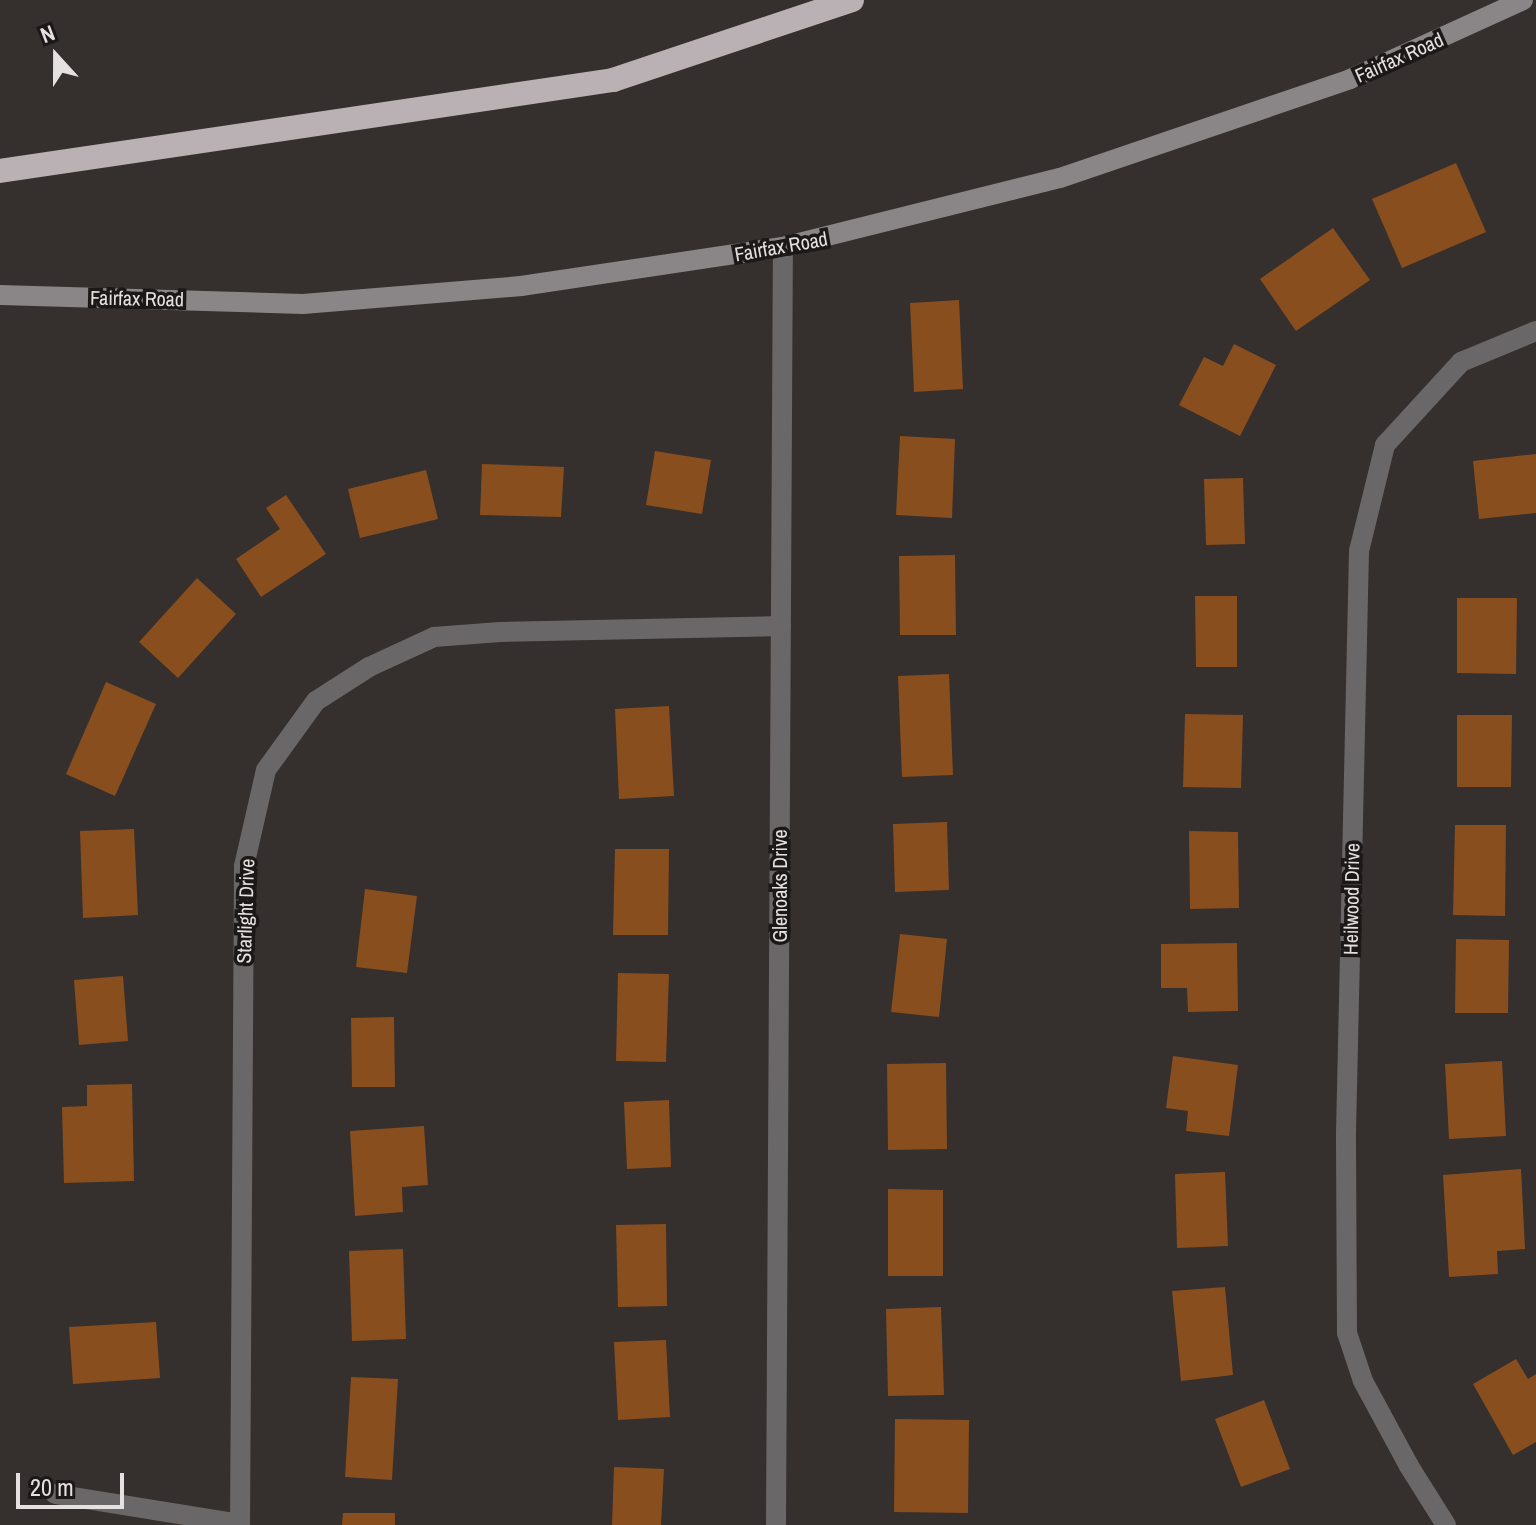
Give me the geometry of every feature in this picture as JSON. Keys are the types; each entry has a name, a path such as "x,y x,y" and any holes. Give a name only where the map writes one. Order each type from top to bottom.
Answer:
{"highway":[{"path":"0,171 613,80 852,0"}],"street":[{"name":"Fairfax Road","path":"0,295 303,304 521,286 783,247 1060,178 1350,79 1523,0"},
{"name":"Glenoaks Drive","path":"776,1525 783,247"},
{"name":"Heilwood Drive","path":"1446,1525 1409,1466 1363,1381 1347,1333 1346,1133 1359,551 1385,445 1461,362 1536,331"},
{"name":"Starlight Drive","path":"240,1525 244,866 266,770 316,701 369,667 434,637 500,632 781,626"},
{"path":"55,1494 240,1525"}],"building":[{"path":"1456,163 1486,232 1402,268 1372,199"},
{"path":"1333,228 1370,280 1296,331 1260,279"},
{"path":"959,300 963,389 914,392 910,303"},
{"path":"1234,344 1276,365 1240,436 1179,405 1204,357 1223,366"},
{"path":"900,436 955,439 952,518 896,515"},
{"path":"655,451 711,460 702,514 646,505"},
{"path":"1536,454 1536,513 1479,519 1473,461"},
{"path":"482,464 564,467 561,517 480,515"},
{"path":"426,470 438,519 360,538 348,489"},
{"path":"1243,478 1245,544 1206,545 1204,479"},
{"path":"286,495 326,554 261,597 236,559 280,529 266,508"},
{"path":"955,555 956,635 900,635 899,556"},
{"path":"197,578 236,614 178,678 139,642"},
{"path":"1195,596 1237,596 1237,667 1196,667"},
{"path":"1457,598 1517,598 1516,674 1457,673"},
{"path":"949,674 953,775 902,777 898,676"},
{"path":"106,682 156,704 115,796 66,774"},
{"path":"669,706 674,796 619,799 615,709"},
{"path":"1185,714 1243,715 1241,788 1183,787"},
{"path":"1457,715 1512,715 1511,787 1457,787"},
{"path":"947,822 949,890 895,892 893,824"},
{"path":"1455,825 1506,825 1505,916 1453,915"},
{"path":"134,829 138,915 83,918 80,831"},
{"path":"1189,831 1238,832 1239,908 1190,909"},
{"path":"615,849 669,849 668,935 613,935"},
{"path":"365,889 417,896 407,973 356,967"},
{"path":"900,934 947,939 939,1017 891,1012"},
{"path":"1456,939 1509,940 1508,1013 1455,1013"},
{"path":"1237,943 1238,1011 1188,1012 1187,988 1161,988 1161,944"},
{"path":"618,973 669,974 666,1062 616,1061"},
{"path":"123,976 128,1041 79,1045 74,980"},
{"path":"394,1017 395,1087 352,1087 351,1018"},
{"path":"1173,1056 1238,1065 1229,1136 1186,1131 1188,1111 1166,1108"},
{"path":"1502,1061 1506,1136 1449,1139 1445,1064"},
{"path":"946,1063 947,1149 888,1150 887,1064"},
{"path":"132,1084 134,1181 64,1183 62,1107 87,1106 87,1085"},
{"path":"669,1100 671,1167 627,1169 624,1102"},
{"path":"424,1126 428,1185 402,1187 403,1212 355,1216 350,1131"},
{"path":"1521,1169 1525,1249 1497,1251 1498,1274 1449,1277 1443,1175"},
{"path":"1225,1172 1228,1246 1177,1248 1175,1174"},
{"path":"888,1189 943,1190 943,1276 888,1276"},
{"path":"666,1224 667,1306 618,1307 616,1225"},
{"path":"403,1249 406,1339 352,1341 349,1251"},
{"path":"1225,1287 1233,1375 1181,1381 1172,1291"},
{"path":"941,1307 944,1395 888,1396 886,1309"},
{"path":"156,1322 160,1378 73,1384 69,1327"},
{"path":"666,1340 670,1417 618,1420 614,1342"},
{"path":"1516,1359 1528,1379 1536,1374 1536,1442 1513,1455 1473,1384"},
{"path":"351,1377 398,1379 392,1480 345,1477"},
{"path":"1264,1400 1290,1469 1241,1487 1215,1419"},
{"path":"895,1419 969,1420 968,1513 894,1512"},
{"path":"614,1467 664,1469 661,1525 612,1525"},
{"path":"343,1513 395,1513 395,1525 342,1525"}]}
